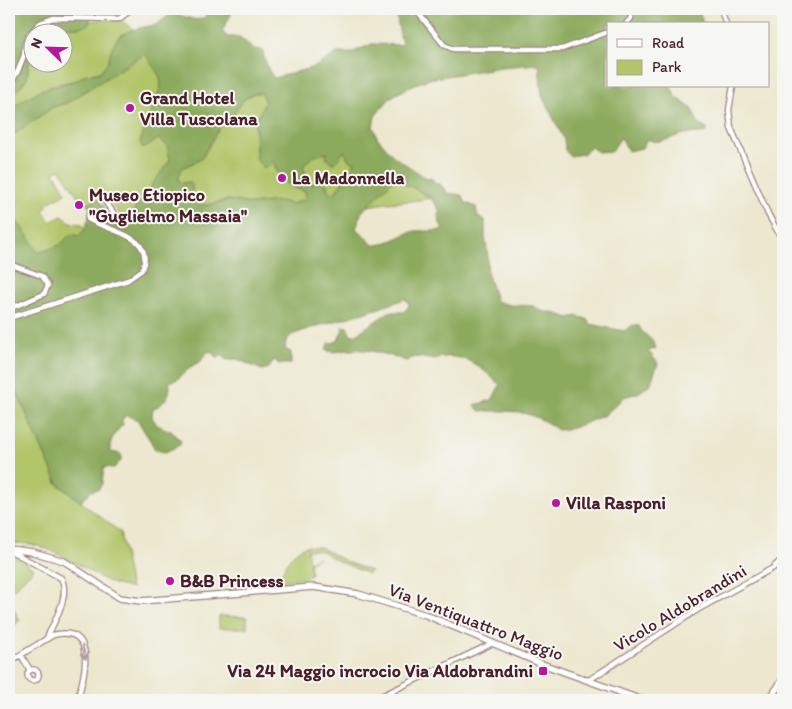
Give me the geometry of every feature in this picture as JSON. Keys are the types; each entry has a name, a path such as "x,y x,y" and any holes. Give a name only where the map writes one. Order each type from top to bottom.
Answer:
{"main road":[{"name":"Via Ventiquattro Maggio","path":"9,549 64,561 120,598 141,601 314,587 358,594 426,615 493,643 642,700"},
{"path":"769,700 783,679"}],"street":[{"path":"9,86 18,71 30,33 40,24 53,18 119,19 132,9"},
{"path":"415,9 444,45 453,49 562,49 607,32"},
{"path":"627,22 632,9"},
{"path":"721,9 725,22"},
{"path":"733,88 729,110 731,128 768,214 783,240"},
{"path":"9,318 128,280 142,270 145,255 138,240 88,219 89,214 92,213 112,221 116,220 116,215 103,199"},
{"path":"9,264 42,276 48,284 44,294 9,309"},
{"path":"9,549 62,578 65,585 64,595 47,638"},
{"path":"38,566 35,561 36,556 44,556"},
{"name":"Vicolo Aldobrandini","path":"589,680 697,610 773,568 783,558"},
{"path":"9,662 47,638 60,633 68,634 80,641 84,647 84,674 77,700"},
{"path":"373,700 493,643"},
{"path":"21,655 30,670"}],"green space":[{"path":"9,9 117,9 119,14 115,16 91,15 89,24 81,27 72,27 72,22 22,22 22,72 28,72 27,78 9,101"},
{"path":"206,9 234,9 222,31 227,37 240,37 253,49 262,50 269,71 274,78 315,67 337,53 351,53 372,44 402,45 397,9 699,9 702,22 607,22 607,88 672,88 675,96 692,109 698,123 708,130 706,132 685,134 661,141 647,139 642,148 628,151 621,137 612,151 598,152 591,147 583,154 570,156 565,150 564,139 542,96 539,64 501,67 429,79 415,84 391,97 375,116 373,126 377,137 393,156 425,177 432,179 436,184 440,184 448,193 462,195 466,203 476,207 478,217 485,220 488,256 487,272 496,301 509,305 533,306 544,312 552,312 569,318 577,316 587,319 590,324 624,331 633,325 639,326 656,348 648,351 658,363 650,385 638,393 624,397 605,415 573,428 558,430 548,423 529,415 502,411 479,411 475,405 492,400 500,385 475,365 461,358 444,357 434,359 416,357 407,361 379,352 365,350 335,352 326,350 328,344 338,341 344,326 347,327 350,334 355,335 389,312 404,312 409,306 408,301 404,299 293,335 288,338 285,345 286,350 291,352 291,364 279,364 274,360 269,368 262,370 237,359 226,360 223,355 218,358 211,352 207,352 200,362 191,367 178,379 169,382 170,390 164,402 153,408 152,417 157,425 171,431 181,441 180,445 165,452 155,450 138,420 126,415 122,420 123,425 115,434 110,445 111,452 121,454 121,461 114,468 104,467 102,484 99,489 91,491 81,502 58,484 9,375 9,214 25,232 38,253 60,245 71,234 79,236 85,229 91,211 87,203 99,200 113,220 117,221 120,216 125,222 170,160 167,145 158,139 147,147 142,147 140,142 161,86 160,77 145,54 66,103 53,107 9,138 9,109 40,90 77,80 86,74 98,73 106,65 117,40 128,32 156,25 172,13 196,20 206,17","holes":["255,93 262,93 265,102 255,123 256,159 263,167 268,167 274,161 275,166 285,180 300,190 305,191 306,199 292,204 279,201 251,204 228,200 201,205 190,197 193,187 190,182 181,183 178,179 182,168 201,159 221,125 230,119 244,99","344,151 349,160 355,163 334,194 329,191 324,182 319,180 314,184 310,183 303,167 307,161 320,154 327,153 326,158 334,164","398,171 406,177 406,186 421,191 435,204 440,213 438,219 443,229 412,232 385,243 373,245 356,229 361,213 392,181"]},
{"path":"89,21 122,21 133,29 118,37 108,63 98,73 86,74 77,80 53,85 9,109 9,101 27,78 28,72 72,72 72,26 89,24"},
{"path":"180,33 209,106 125,223 108,198 83,204 60,169 54,172 66,193 46,204 47,207 43,210 50,222 62,216 72,223 82,224 112,273 9,254 9,138 53,107 67,103 119,69"},
{"path":"255,93 263,93 265,106 255,123 256,159 274,160 275,168 290,187 306,191 306,199 292,204 279,201 251,204 228,200 201,205 190,197 190,183 181,183 178,178 182,168 201,159 221,125 230,119 244,99"},
{"path":"344,151 349,160 356,162 335,194 328,191 327,184 324,185 319,180 314,184 310,183 303,167 310,158 321,154"},
{"path":"397,171 406,177 412,187 430,198 365,207 392,181"},
{"path":"9,375 58,484 120,532 131,589 108,582 59,554 46,549 21,543 9,545"},
{"path":"307,546 320,547 349,563 371,571 368,574 322,552 307,550 309,562 319,557 309,563 311,574 304,579 286,580 282,586 279,586 284,568 291,556"},
{"path":"9,553 34,569 9,594"},
{"path":"9,601 20,620 9,630"},
{"path":"219,616 247,617 247,628 219,628"}],"place":[{"name":"Grand Hotel Villa Tuscolana","path":"130,108"},
{"name":"La Madonnella","path":"282,178"},
{"name":"Museo Etiopico \"Guglielmo Massaia\"","path":"79,205"},
{"name":"Villa Rasponi","path":"556,503"},
{"name":"B&B Princess","path":"170,581"},
{"name":"Via 24 Maggio incrocio Via Aldobrandini","path":"543,671"}]}
